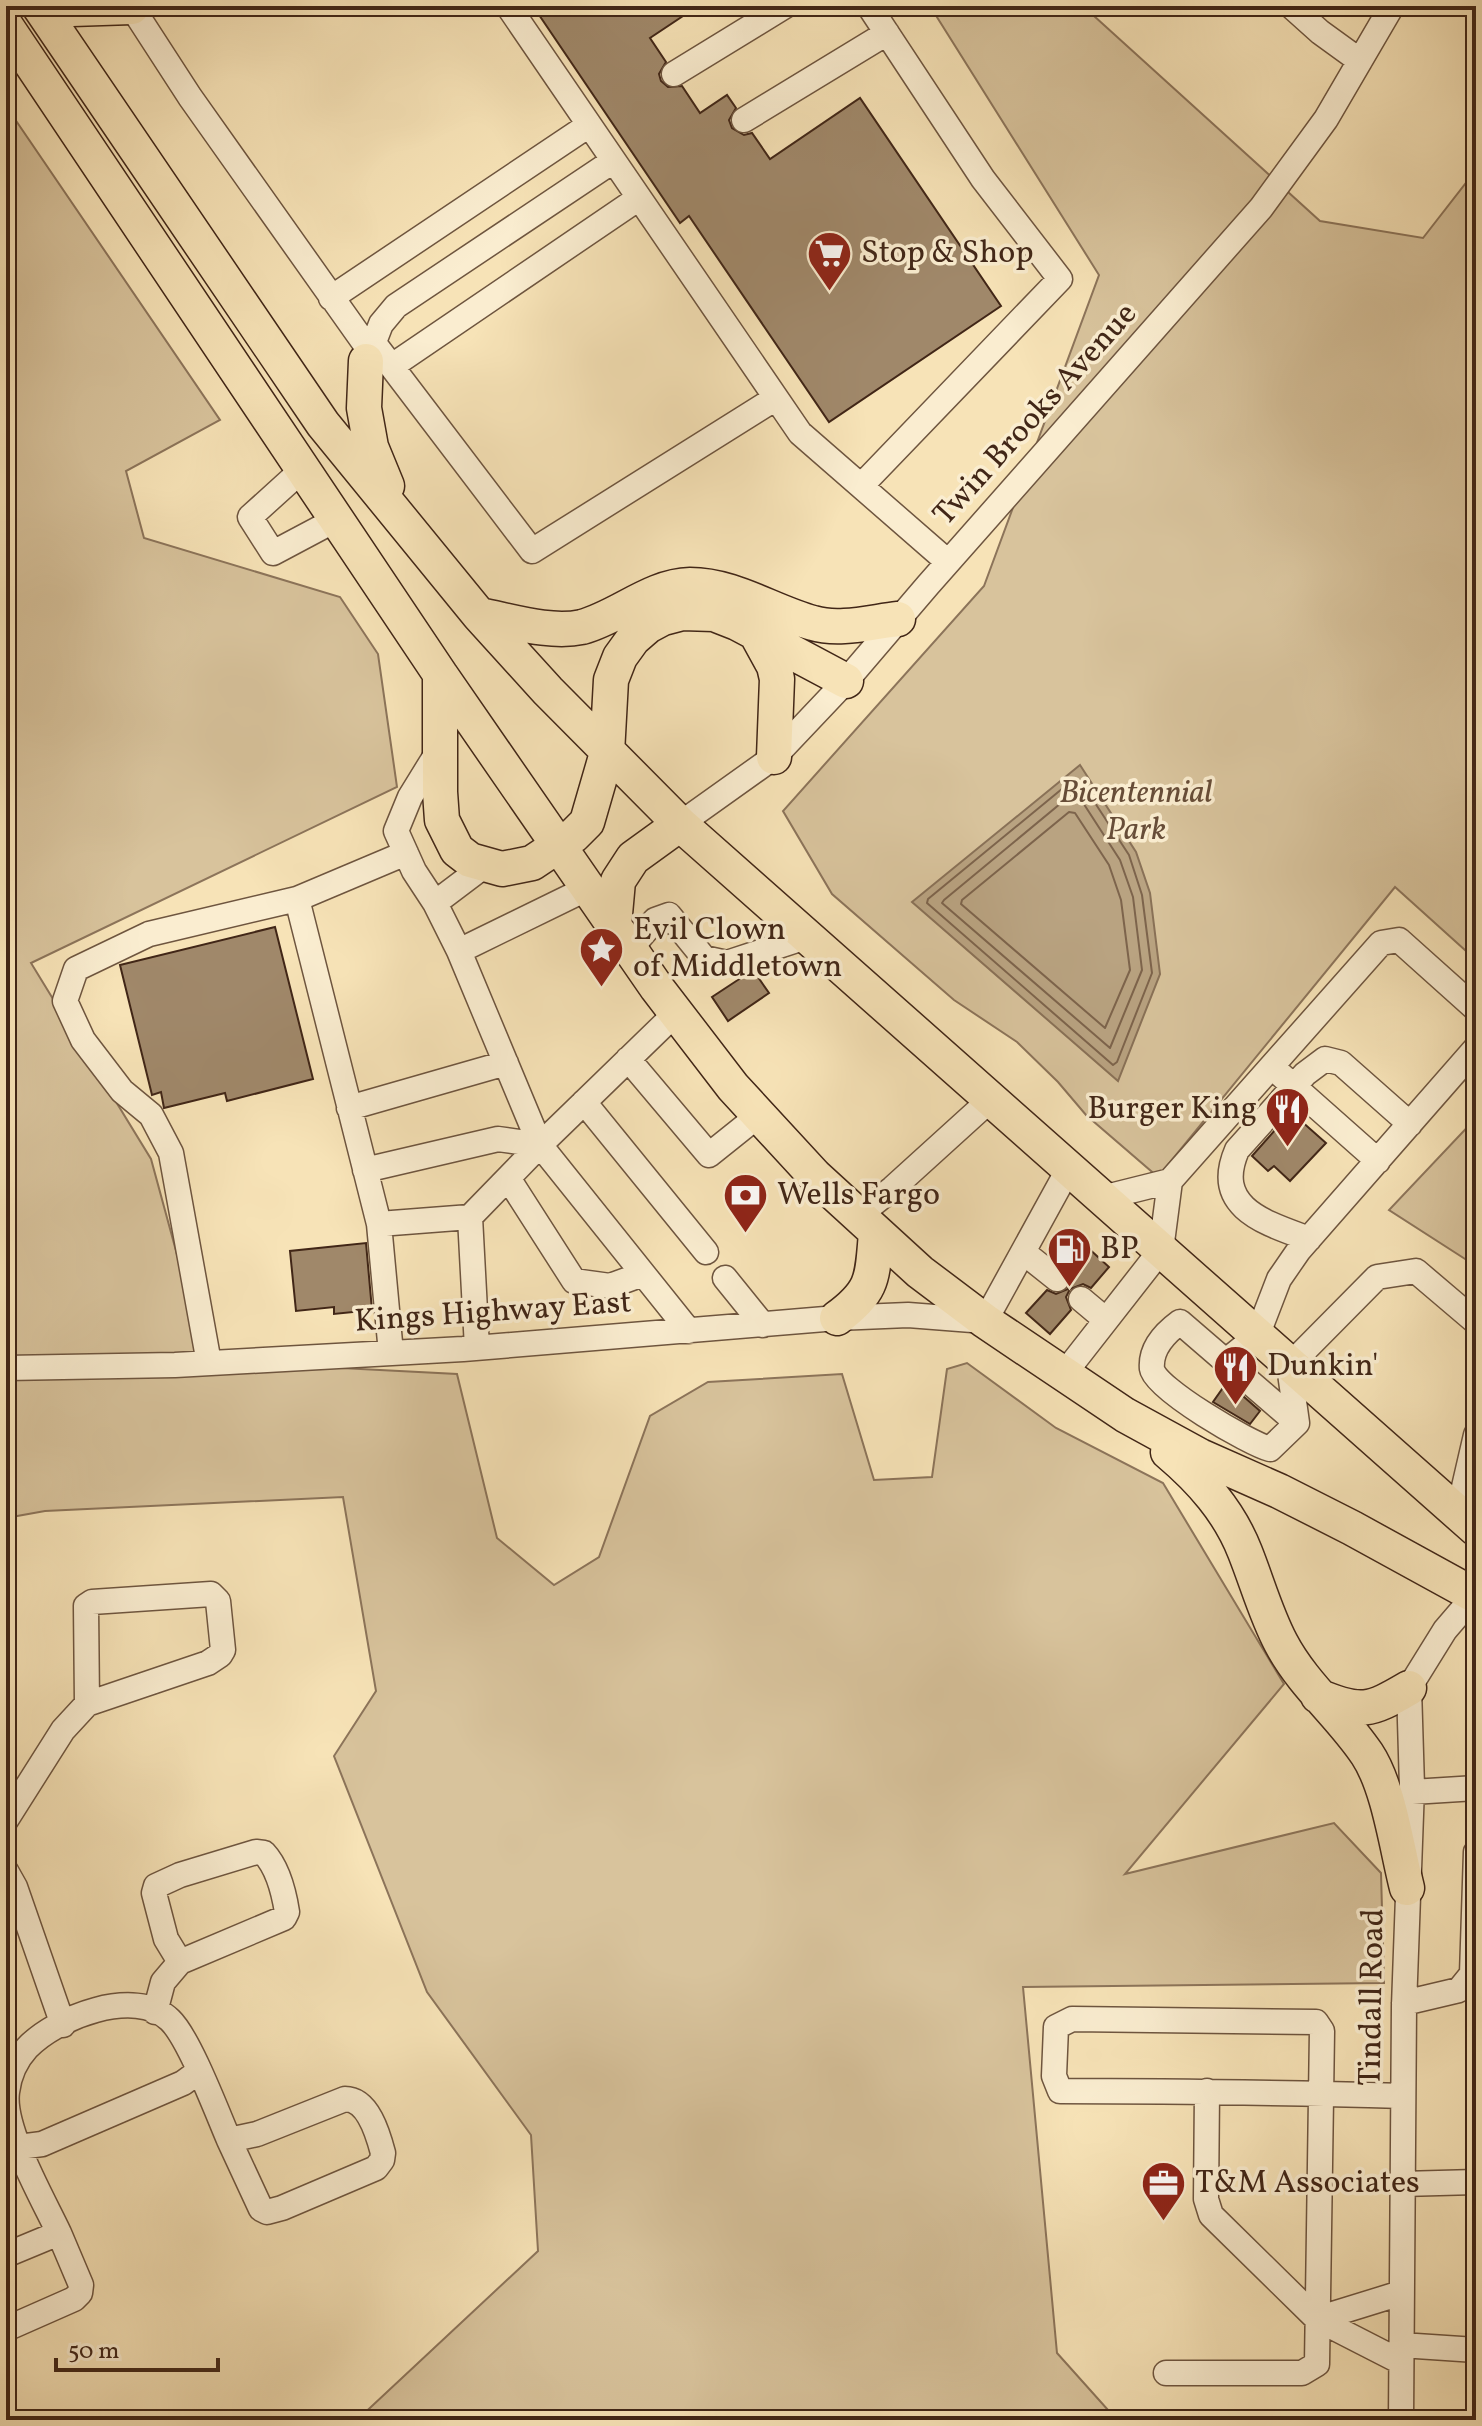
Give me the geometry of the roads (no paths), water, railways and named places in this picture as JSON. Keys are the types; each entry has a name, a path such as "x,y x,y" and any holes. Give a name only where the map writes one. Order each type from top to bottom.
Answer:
{"highway":[{"path":"40,8 132,6"},
{"path":"40,8 323,424 479,615 607,753 680,824 806,937 1467,1521"},
{"path":"6,26 440,674 676,1013 733,1087 759,1115 867,1225 985,1321 1125,1415 1352,1528 1476,1598"},
{"path":"375,355 364,408 371,447 400,520"},
{"path":"479,615 564,630 597,621 661,591 695,585 736,594 814,624 832,627 898,619"},
{"path":"440,674 440,792 446,833 457,850 470,860 502,869 520,868 532,863 574,835 587,822 607,753 611,680 620,657 633,639 648,626 663,618 698,612 714,614 846,681"},
{"path":"757,635 774,666 777,679 774,757"},
{"path":"622,937 618,881 633,858 680,824"},
{"path":"837,1318 854,1305 872,1282 867,1225"},
{"path":"1125,1415 1189,1470 1222,1506 1244,1548 1279,1639 1290,1659 1367,1754 1380,1779 1407,1888"},
{"path":"1318,1696 1343,1706 1372,1708 1409,1688"}],"street":[{"path":"132,6 175,75 331,298 532,551 776,398"},
{"path":"508,6 800,433 948,562"},
{"path":"674,74 785,6"},
{"path":"861,486 1060,279 983,179 869,6"},
{"path":"1291,6 1360,61"},
{"name":"Twin Brooks Avenue","path":"680,824 774,757 846,681 1261,208 1326,119 1392,6"},
{"path":"744,120 887,33"},
{"path":"331,298 589,125"},
{"path":"375,355 381,324 396,306 613,161"},
{"path":"375,355 639,198"},
{"path":"303,469 250,517 273,553 337,519"},
{"path":"440,749 410,797 396,831 414,871 435,903 459,951 540,1145 689,1331"},
{"path":"209,1363 171,1153 151,1115 122,1091 83,1040 65,1001 76,969 149,934 297,899 406,853"},
{"path":"435,903 484,866"},
{"path":"459,951 588,888"},
{"path":"297,899 379,1224 391,1353"},
{"path":"622,937 669,915 704,958 727,963 806,937"},
{"path":"1064,1374 1161,1250 1170,1181 1381,943 1399,940 1476,1009"},
{"path":"379,1224 470,1217 676,1013"},
{"path":"1226,1361 1257,1336 1279,1279 1309,1239 1476,1048"},
{"path":"628,1059 709,1155 759,1115"},
{"path":"1309,1239 1255,1217 1237,1200 1231,1181 1237,1150 1293,1086 1317,1063 1333,1059 1410,1124"},
{"path":"349,1108 506,1063"},
{"path":"1271,1067 1378,1161"},
{"path":"867,1225 893,1188 990,1100"},
{"path":"584,1102 706,1252"},
{"path":"365,1170 498,1139 540,1145"},
{"path":"985,1321 1068,1170"},
{"path":"508,1178 574,1281 610,1286 643,1274"},
{"path":"1102,1198 1170,1181"},
{"path":"470,1217 477,1348"},
{"path":"1023,1252 1057,1279"},
{"path":"1297,1423 1289,1366 1377,1277 1416,1271 1476,1322"},
{"path":"725,1278 763,1325"},
{"path":"1081,1299 1106,1320"},
{"name":"Kings Highway East","path":"6,1368 209,1363 477,1348 837,1318 908,1315 985,1321"},
{"path":"1180,1322 1297,1423 1270,1449 1262,1447 1174,1394 1155,1378 1152,1371 1153,1354 1166,1333 1180,1322"},
{"path":"1188,1449 1216,1421"},
{"path":"1467,1521 1474,1451"},
{"path":"6,1820 63,1730 87,1704 208,1663 220,1655 223,1650 218,1601 211,1594 204,1593 92,1602 86,1606 87,1704"},
{"path":"1409,1688 1445,1630 1476,1598"},
{"name":"Tindall Road","path":"1401,2420 1404,2003 1412,1792 1409,1688"},
{"path":"1412,1792 1476,1788"},
{"path":"155,2012 163,1982 180,1962 284,1918 287,1912 284,1897 271,1860 264,1853 256,1852 180,1875 156,1886 154,1893 166,1939 180,1962"},
{"path":"1404,2003 1459,1990 1474,1972 1476,1852"},
{"path":"6,1871 15,1887 63,2025"},
{"path":"6,2329 74,2299 80,2293 78,2274 11,2126 6,2095 9,2070 35,2041 63,2025 114,2004 136,2003 170,2019 184,2040 198,2072 229,2140 261,2209 267,2212 376,2168 382,2160 381,2145 367,2113 354,2099 345,2099 257,2134 229,2140"},
{"path":"1166,2373 1302,2373 1317,2364 1319,2094 1322,2031 1316,2022 1072,2019 1056,2027 1054,2076 1060,2091 1207,2091 1319,2094 1403,2096"},
{"path":"19,2147 42,2144 183,2083 198,2072"},
{"path":"1207,2091 1206,2199 1211,2215 1317,2319 1401,2354 1476,2350"},
{"path":"1402,2184 1476,2182"},
{"path":"6,2255 59,2233"},
{"path":"1317,2319 1401,2293"}],"water":[{"path":"1080,765 1136,852 1150,893 1160,974 1118,1081 912,902"}],"place":[{"name":"Stop & Shop","path":"830,293"},
{"name":"Evil Clown of Middletown","path":"602,988"},
{"name":"Burger King","path":"1288,1149"},
{"name":"Wells Fargo","path":"746,1235"},
{"name":"BP","path":"1069,1289"},
{"name":"Dunkin'","path":"1236,1406"},
{"name":"T&M Associates","path":"1164,2223"}],"park label":[{"name":"Bicentennial Park","path":"1136,812"}]}
